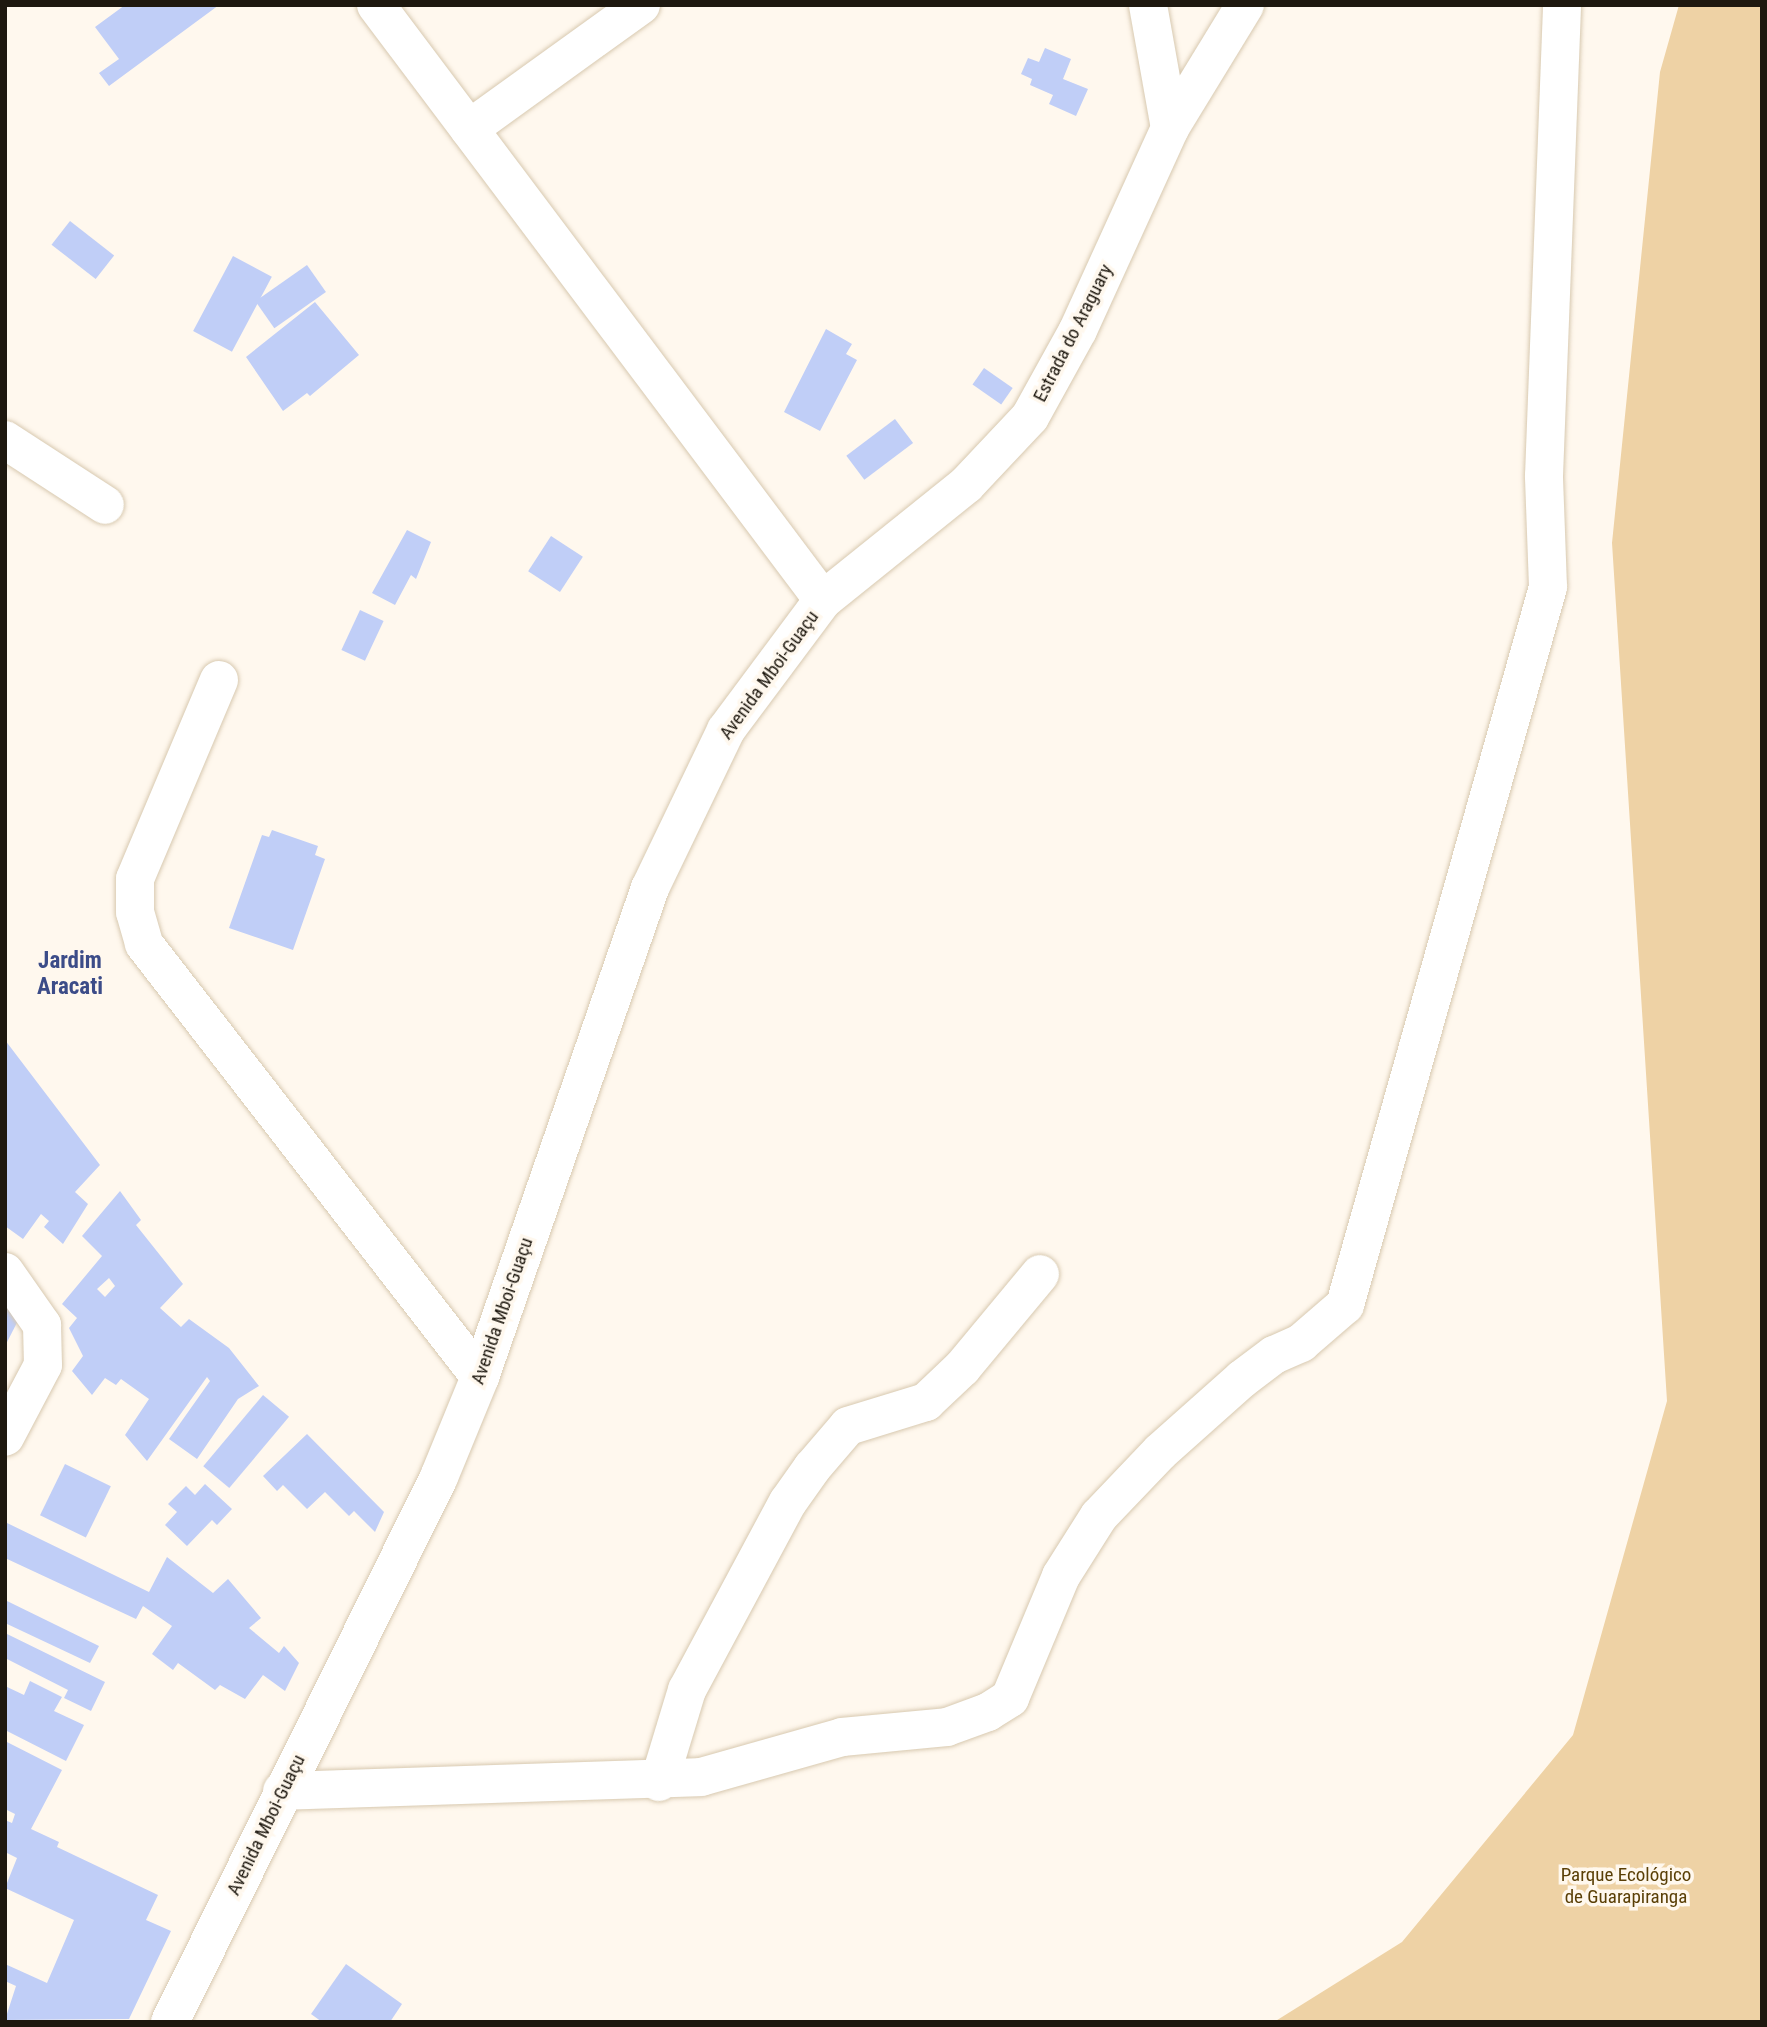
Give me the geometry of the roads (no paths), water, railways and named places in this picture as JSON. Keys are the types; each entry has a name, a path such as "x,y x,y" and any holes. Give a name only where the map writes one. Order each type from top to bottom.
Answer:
{"street":[{"path":"376,5 823,600"},
{"path":"469,129 641,5"},
{"path":"1148,5 1170,128"},
{"name":"Estrada do Araguary","path":"823,600 966,485 1030,417 1078,330 1170,128 1245,5"},
{"path":"282,1791 659,1782 701,1777 842,1737 947,1727 988,1712 1010,1698 1061,1576 1099,1516 1160,1452 1242,1379 1274,1356 1301,1343 1345,1306 1548,587 1544,476 1562,5"},
{"path":"5,440 105,505"},
{"name":"Avenida Mboi-Guaçu","path":"170,2022 439,1477 480,1377 650,888 726,730 823,600"},
{"path":"219,680 135,879 135,912 145,944 480,1377"},
{"path":"5,1272 42,1325 43,1365 5,1437"},
{"path":"659,1782 687,1690 788,1502 812,1468 848,1426 926,1402 962,1368 1040,1274"}],"district":[{"name":"Jardim Aracati","path":"70,974"}],"park label":[{"name":"Parque Ecológico de Guarapiranga","path":"1626,1886"}]}
